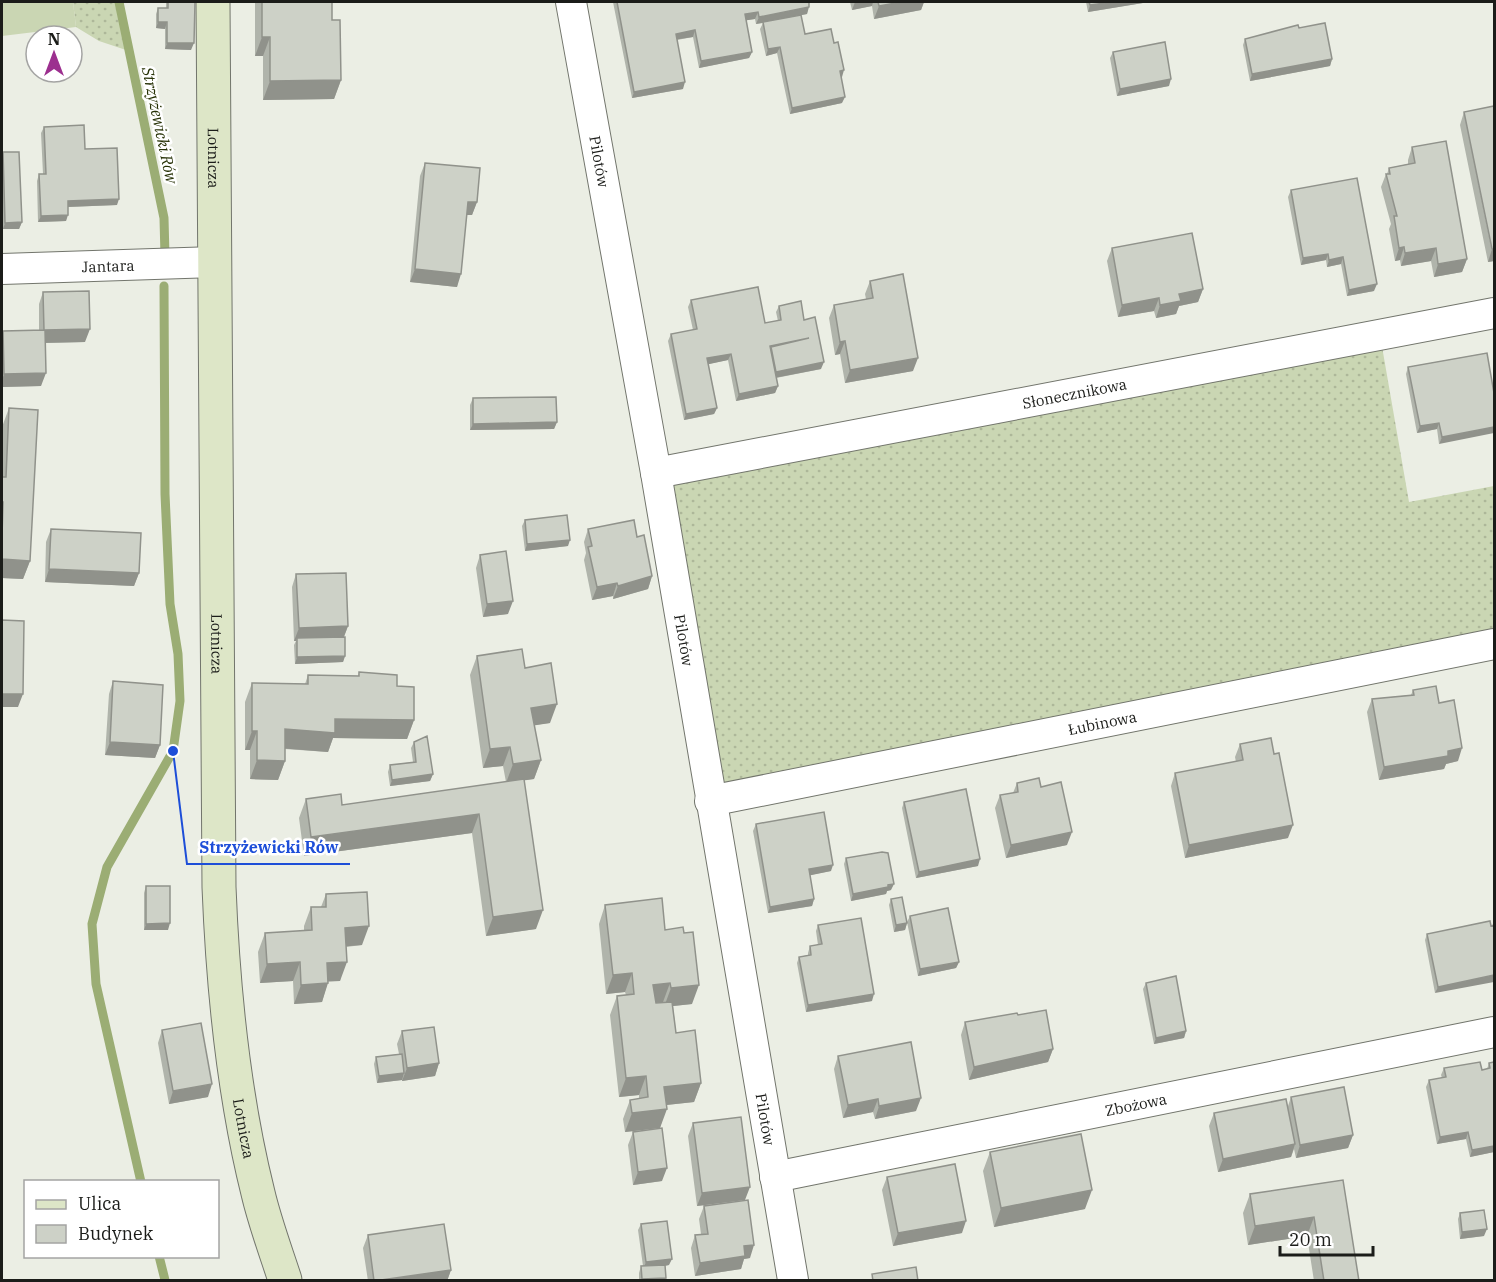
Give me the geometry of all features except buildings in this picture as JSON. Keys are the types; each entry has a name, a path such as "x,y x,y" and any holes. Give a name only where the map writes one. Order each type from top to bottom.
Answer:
{"street":[{"name":"Lotnicza","path":"213,2 219,875 222,979 241,1107 258,1194 285,1281"},
{"name":"Pilotów","path":"571,2 656,473 793,1281"},
{"name":"Jantara","path":"2,269 215,262"},
{"name":"Słonecznikowa","path":"656,473 1494,313"},
{"name":"Łubinowa","path":"710,801 1494,644"},
{"name":"Zbożowa","path":"775,1177 1494,1032"}],"green space":[{"path":"2,2 73,2 76,24 24,24 24,33 2,36"},
{"path":"73,2 119,2 129,51 99,41 84,32 84,24 76,24"},
{"path":"1380,335 1409,502 1494,486 1494,644 710,801 656,473"}],"waterway":[{"name":"Strzyżewicki Rów","path":"119,2 164,218 165,256"},
{"name":"Strzyżewicki Rów","path":"141,1180 96,984 92,924 107,867 173,751 180,701 178,654 170,604 165,494 164,286"},
{"name":"Strzyżewicki Rów","path":"160,1258 165,1280"}],"place":[{"name":"Strzyżewicki Rów","path":"173,751"}]}
